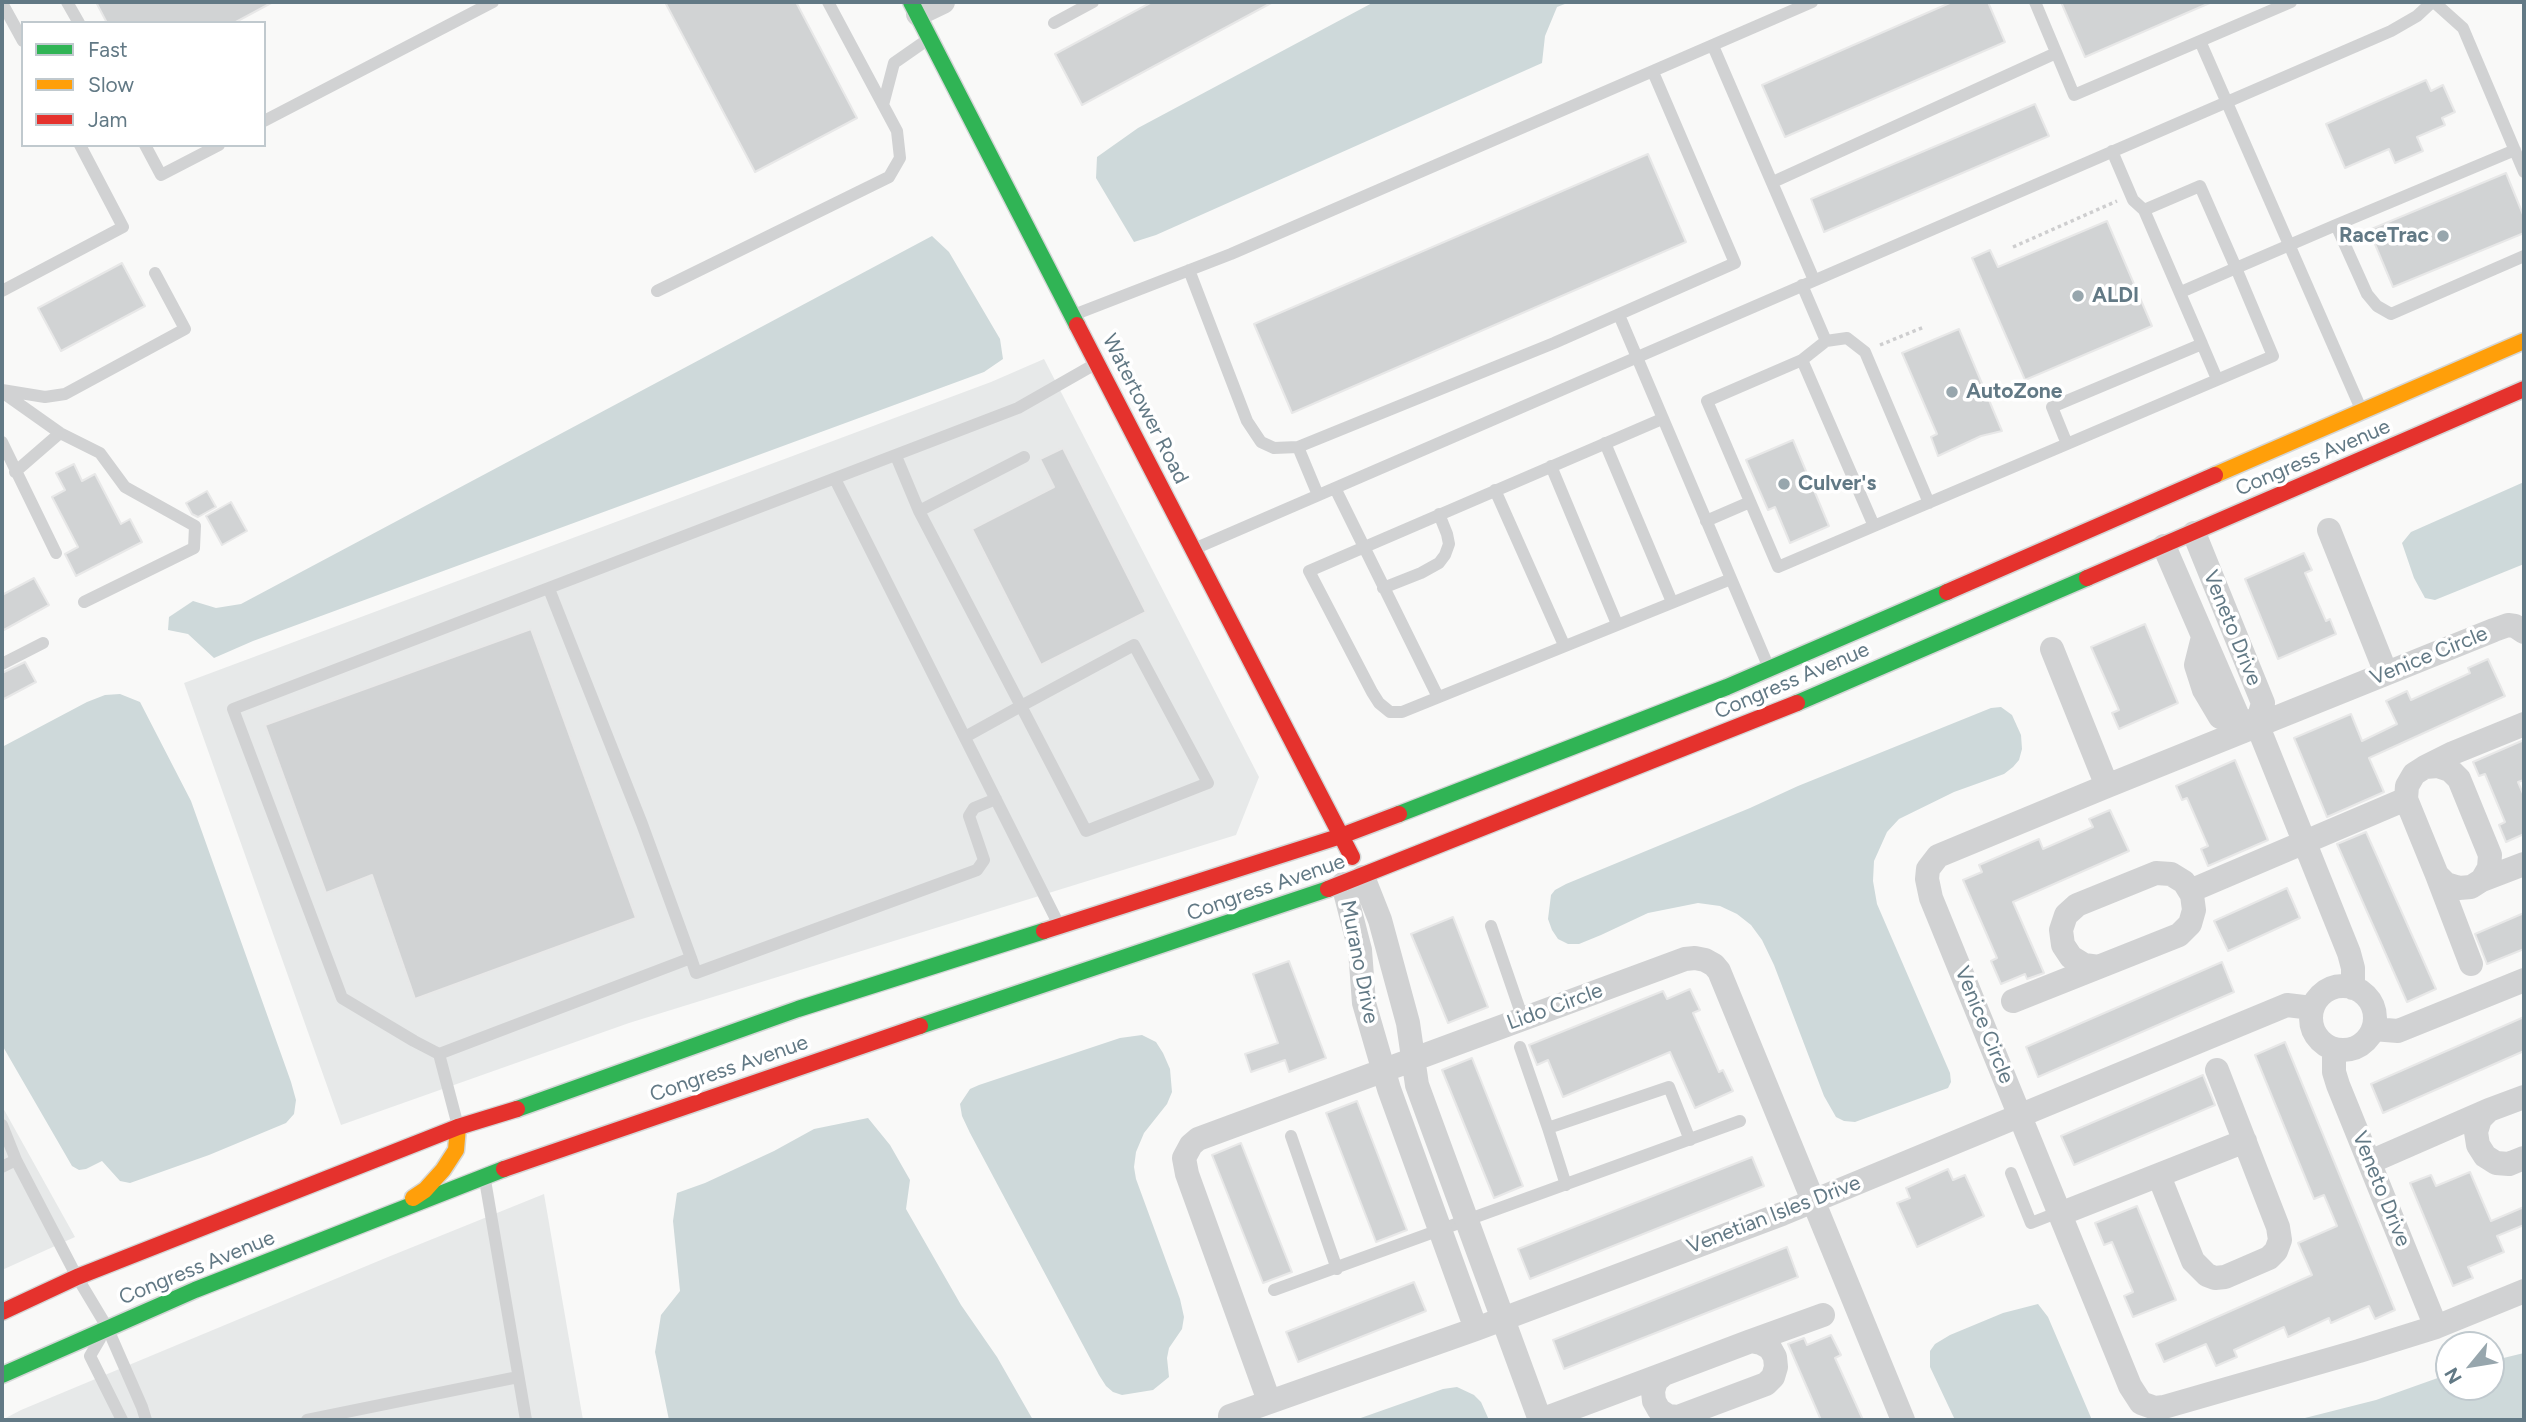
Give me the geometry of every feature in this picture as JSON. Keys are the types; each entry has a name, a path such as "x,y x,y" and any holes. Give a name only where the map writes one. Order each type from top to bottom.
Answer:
{"street":[{"path":"914,8 943,2"},
{"name":"Watertower Road","path":"914,8 1341,836"},
{"name":"Congress Avenue","path":"2,1312 76,1277 458,1127 538,1103 798,1009 1341,836 1769,669 2524,341"},
{"name":"Congress Avenue","path":"2,1375 107,1327 386,1215 486,1170 1353,880 1746,724 2524,389"},
{"path":"2329,530 2386,673"},
{"name":"Veneto Drive","path":"2194,533 2228,657"},
{"name":"Veneto Drive","path":"2164,546 2203,637 2228,657 2263,702 2248,721"},
{"name":"Venice Circle","path":"2523,631 2508,625 2386,673 2248,721 2107,786 1938,856 1928,869 1927,879 1931,898 2130,1386 2135,1396 2147,1407 2164,1407 2436,1327 2524,1291"},
{"name":"Veneto Drive","path":"2203,637 2196,665 2204,690 2220,717 2248,721"},
{"path":"2052,649 2107,786"},
{"name":"Veneto Drive","path":"2248,721 2304,841 2348,953 2353,968 2353,988"},
{"path":"2470,964 2406,799 2407,786 2414,775 2425,767 2524,724"},
{"path":"2425,767 2438,766 2450,770 2459,779 2490,855 2489,868 2482,880"},
{"path":"2190,891 2406,799"},
{"name":"Murano Drive","path":"1341,836 1353,880 1364,1003 1384,1070 1476,1329"},
{"path":"2437,875 2446,884 2459,888 2471,887 2524,864"},
{"path":"2013,1001 2099,967 2179,935 2190,924 2194,910 2190,891 2184,882 2171,874 2156,873 2077,905 2066,915 2061,930 2063,945 2071,957 2084,965 2099,967"},
{"name":"Murano Drive","path":"1353,880 1380,920 1408,1025 1417,1084 1502,1319"},
{"name":"Lido Circle","path":"1269,1401 1187,1174 1184,1158 1191,1145 1198,1139 1685,959 1706,960 1714,965 1729,994 1903,1420"},
{"path":"2373,1029 2398,1031 2524,980"},
{"path":"2340,986 2353,988 2366,996 2374,1009 2373,1029 2359,1046 2345,1050 2334,1049 2319,1040 2312,1028 2312,1008 2327,990 2340,986"},
{"name":"Venetian Isles Drive","path":"1230,1416 1476,1329 1813,1201 2287,1005 2312,1008"},
{"name":"Veneto Drive","path":"2334,1049 2334,1072 2338,1085 2436,1327"},
{"path":"2159,1176 2193,1261 2207,1275 2225,1277 2269,1258 2276,1251 2280,1240 2278,1227 2217,1070"},
{"path":"2370,1162 2524,1097"},
{"path":"510,1128 538,1103"},
{"path":"2489,1110 2480,1119 2476,1132 2477,1145 2485,1156 2496,1163 2509,1164 2524,1158"},
{"path":"386,1215 425,1190 443,1170 456,1150 458,1127"},
{"path":"2059,1213 2245,1141"},
{"path":"1502,1319 1540,1420 1823,1315"},
{"path":"1664,1374 1656,1381 1653,1391 1659,1410 1668,1416 1678,1417 1753,1389 1766,1384 1773,1377 1776,1367 1770,1348 1751,1341"}],"lane":[{"path":"67,2 78,21"},
{"path":"266,120 493,2"},
{"path":"657,291 889,177 900,158 897,131 828,2"},
{"path":"1054,23 1093,2"},
{"path":"1073,316 1189,271 1812,2"},
{"path":"2035,2 2074,94 2291,2"},
{"path":"1193,549 2391,31 2417,16 2433,2 2463,28 2524,172"},
{"path":"2,3 21,37"},
{"path":"883,105 894,63 930,38"},
{"path":"2200,41 2362,412"},
{"path":"1713,46 1773,182 1826,341"},
{"path":"1773,182 2056,53"},
{"path":"1189,271 1247,421 1261,442 1274,448 1298,447 1619,315 1735,263 1653,72"},
{"path":"2,291 123,227 80,147"},
{"path":"146,147 161,175 215,147"},
{"path":"2181,292 2515,150"},
{"path":"2112,151 2133,201 2144,210 2217,379"},
{"path":"1929,503 1865,352 1847,338 1826,341 1802,360 1707,401 1778,567 1929,503 2067,444 2217,379 2273,356 2200,186 2144,210"},
{"path":"2336,225 2367,294 2377,306 2391,314 2524,256"},
{"path":"2,391 45,397 65,394 185,329 155,272"},
{"path":"1619,315 1769,669"},
{"path":"2067,444 2052,407 2202,344"},
{"path":"1802,360 1874,526"},
{"path":"458,1127 439,1054 342,998 233,709 1018,408 1097,362"},
{"path":"2,391 61,433 100,453 125,487 195,526 194,548 84,602"},
{"path":"1662,419 1309,571 1379,703 1390,712 1402,712 1731,579"},
{"path":"15,472 61,433"},
{"path":"2,442 56,553"},
{"path":"1605,443 1672,602"},
{"path":"1298,447 1318,495"},
{"path":"896,456 919,511 1021,706 1086,831 1209,783 1134,645 1021,706 965,737"},
{"path":"919,511 1024,457"},
{"path":"1551,466 1617,624"},
{"path":"835,479 1059,926"},
{"path":"1335,488 1438,697"},
{"path":"1495,490 1564,645"},
{"path":"1706,521 1750,502"},
{"path":"1383,589 1438,563 1445,555 1449,544 1439,514"},
{"path":"549,589 642,824 696,973 977,870 984,860 969,816 974,808 996,799"},
{"path":"2,663 43,643"},
{"path":"1491,926 1523,1019"},
{"path":"439,1054 691,958"},
{"path":"1520,1047 1566,1185"},
{"path":"1548,1128 1669,1087 1690,1140"},
{"path":"1275,1290 1740,1121"},
{"path":"2,1125 16,1160 76,1277 107,1327 146,1420"},
{"path":"1291,1136 1337,1269"},
{"path":"2,1167 16,1160"},
{"path":"486,1170 526,1420"},
{"path":"2011,1173 2031,1223 2059,1213"},
{"path":"107,1327 90,1356 122,1420"},
{"path":"307,1420 519,1377"}],"path":[{"path":"2013,247 2131,195"},
{"path":"1865,352 1924,327"}],"shaded area":[{"path":"1374,2 1570,2 1557,7 1545,36 1542,63 1156,235 1134,242 1096,178 1097,157 1138,128"},
{"path":"932,236 949,252 1000,339 1003,359 984,372 253,641 214,658 188,634 168,630 169,617 193,601 216,608 241,604"},
{"path":"1044,359 1259,777 1236,835 629,1023 341,1125 184,683 991,382"},
{"path":"2524,482 2524,564 2435,600 2425,598 2414,578 2402,543 2411,532"},
{"path":"120,694 140,702 191,801 296,1100 294,1114 286,1123 209,1155 130,1183 120,1181 102,1161 86,1169 79,1170 72,1166 2,1045 2,747 87,702 105,695"},
{"path":"2001,707 2012,715 2021,735 2022,749 2019,760 2004,774 1954,792 1899,819 1887,832 1874,861 1873,881 1877,904 1950,1073 1951,1082 1948,1088 1855,1122 1836,1117 1824,1096 1762,940 1751,925 1720,906 1698,903 1648,913 1579,944 1568,944 1558,939 1552,930 1548,919 1551,895 1566,884 1798,786 1991,708"},
{"path":"1142,1035 1156,1042 1163,1053 1170,1069 1172,1092 1167,1104 1144,1133 1136,1152 1134,1167 1184,1317 1182,1329 1169,1348 1169,1377 1153,1390 1122,1395 1106,1386 1099,1375 970,1133 960,1104 970,1089 979,1085 1120,1038"},
{"path":"2,1106 75,1237 2,1270"},
{"path":"868,1118 890,1145 910,1180 906,1209 961,1305 997,1357 1033,1420 669,1420 655,1352 661,1315 680,1291 673,1221 677,1193 774,1151 814,1129"},
{"path":"544,1194 583,1420 2,1420 21,1410"},
{"path":"2038,1304 2048,1317 2092,1420 1955,1420 1930,1367 1930,1351 1935,1344 2003,1313"},
{"path":"2524,1353 2524,1420 2297,1420 2376,1400 2435,1379 2435,1401 2505,1401 2505,1358"},
{"path":"1457,1387 1474,1395 1481,1402 1489,1420 1355,1420 1443,1389"}],"building":[{"path":"96,2 273,2 238,21 106,21"},
{"path":"665,2 796,2 857,118 755,172"},
{"path":"1152,2 1273,2 1082,105 1055,54"},
{"path":"1952,2 1988,2 2005,42 1785,137 1762,85"},
{"path":"2061,2 2212,2 2085,57"},
{"path":"2426,80 2431,91 2443,85 2455,112 2442,118 2445,125 2417,137 2423,151 2395,163 2389,149 2345,168 2326,124"},
{"path":"2035,104 2049,136 1824,232 1811,199"},
{"path":"1648,154 1686,242 1292,413 1254,324"},
{"path":"2506,173 2524,217 2524,233 2393,287 2369,230"},
{"path":"2107,221 2152,326 2025,380 1972,258 1990,250 1998,267"},
{"path":"122,263 145,306 61,351 38,308"},
{"name":"AutoZone","path":"1959,329 2002,431 1981,436 1938,456 1931,437 1937,434 1902,353"},
{"name":"Culver's","path":"1793,440 1829,526 1790,543 1775,507 1768,510 1746,460"},
{"path":"1063,448 1146,612 1041,665 972,529 1054,487 1040,459"},
{"path":"74,464 82,481 95,474 121,524 130,519 142,542 76,576 65,554 78,547 52,497 65,490 56,473"},
{"path":"207,491 216,507 198,517 192,514 186,503"},
{"path":"231,502 247,531 222,545 206,516"},
{"path":"2304,553 2312,570 2305,573 2326,621 2330,619 2336,634 2278,659 2245,579"},
{"path":"34,578 49,605 2,631 2,595"},
{"path":"2145,624 2178,703 2119,729 2112,713 2119,710 2091,647"},
{"path":"531,629 636,918 415,999 372,875 326,893 265,725"},
{"path":"2488,659 2505,696 2369,758 2384,792 2327,817 2294,738 2351,714 2362,741 2397,724 2386,701 2407,691 2411,700 2470,673 2468,668"},
{"path":"25,662 36,682 2,700 2,673"},
{"path":"2524,740 2524,780 2518,782 2524,796 2524,834 2506,842 2499,825 2505,822 2485,774 2479,776 2473,762"},
{"path":"2235,760 2268,840 2208,866 2201,849 2208,846 2187,798 2182,800 2176,786"},
{"path":"2110,810 2129,851 2013,902 2044,973 2027,979 2025,974 2001,984 1991,961 1997,958 1963,880 1982,872 1979,865 2039,839 2043,849 2093,827 2089,819"},
{"path":"2366,832 2436,989 2407,1002 2337,844"},
{"path":"2287,888 2300,918 2228,951 2214,921"},
{"path":"2524,913 2524,949 2487,964 2475,934"},
{"path":"1453,917 1488,1007 1448,1023 1411,934"},
{"path":"1289,961 1326,1058 1289,1072 1285,1060 1251,1072 1245,1054 1278,1043 1253,974"},
{"path":"2222,962 2234,992 2038,1077 2026,1047"},
{"path":"1690,989 1700,1010 1693,1013 1719,1072 1723,1070 1733,1091 1695,1108 1670,1052 1563,1097 1548,1060 1537,1065 1529,1045 1663,991 1667,999"},
{"path":"2524,1017 2524,1051 2383,1113 2371,1084"},
{"path":"2285,1042 2395,1310 2375,1319 2369,1306 2331,1323 2329,1318 2288,1337 2284,1327 2234,1350 2237,1357 2216,1366 2206,1344 2164,1362 2156,1344 2312,1275 2298,1243 2337,1226 2324,1195 2314,1199 2255,1055"},
{"path":"1472,1058 1523,1186 1494,1198 1442,1070"},
{"path":"2203,1075 2215,1105 2074,1165 2061,1136"},
{"path":"1357,1101 1407,1230 1376,1242 1326,1113"},
{"path":"1241,1143 1292,1272 1263,1283 1212,1155"},
{"path":"1752,1157 1764,1186 1530,1279 1518,1249"},
{"path":"1948,1169 1953,1180 1965,1175 1984,1216 1917,1247 1897,1203 1910,1198 1906,1188"},
{"path":"2470,1172 2491,1221 2524,1207 2524,1225 2497,1236 2504,1252 2468,1267 2473,1278 2453,1286 2410,1183 2431,1175 2436,1186"},
{"path":"2137,1206 2176,1300 2133,1317 2124,1296 2133,1292 2112,1242 2104,1245 2095,1223"},
{"path":"1787,1247 1798,1277 1564,1369 1553,1340"},
{"path":"1414,1282 1426,1311 1298,1362 1286,1332"},
{"path":"1831,1335 1841,1355 1835,1358 1863,1420 1821,1420 1788,1344 1804,1338 1807,1345"}],"traffic: fast":[{"path":"911,2 1077,325"},
{"path":"1797,703 2087,578"},
{"path":"1399,814 1727,687 1947,592"},
{"path":"920,1026 1328,889"},
{"path":"517,1109 798,1009 1044,931"},
{"path":"2,1375 195,1290 504,1169"}],"traffic: slow":[{"path":"2215,475 2524,341"},
{"path":"413,1198 425,1190 443,1170 456,1150 458,1127"}],"traffic: jam":[{"path":"1077,325 1352,857"},
{"path":"2087,578 2524,389"},
{"path":"1947,592 2215,475"},
{"path":"1328,889 1797,703"},
{"path":"1044,931 1341,836 1399,814"},
{"path":"504,1169 920,1026"},
{"path":"2,1312 77,1277 458,1127 517,1109"}],"place":[{"name":"RaceTrac","path":"2443,236"},
{"name":"ALDI","path":"2078,296"},
{"name":"AutoZone","path":"1952,392"},
{"name":"Culver's","path":"1784,484"}]}
